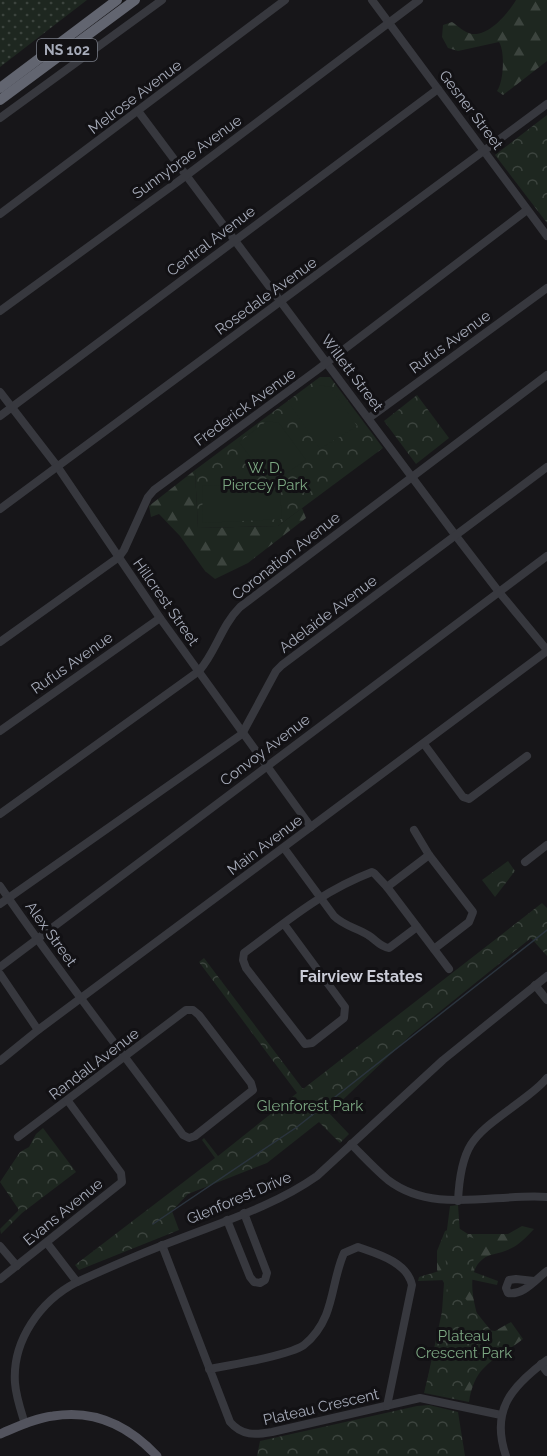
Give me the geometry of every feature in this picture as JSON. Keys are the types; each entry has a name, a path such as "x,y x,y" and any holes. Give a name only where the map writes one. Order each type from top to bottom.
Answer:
{"highway":[{"name":"NS 102","path":"0,88 117,0"},
{"name":"NS 102","path":"0,100 135,0"}],"main road":[{"path":"0,1434 52,1416 89,1416 113,1422 129,1431 142,1439 157,1456"}],"street":[{"path":"0,118 162,0"},
{"name":"Melrose Avenue","path":"0,214 285,0"},
{"name":"Gesner Street","path":"372,0 547,236"},
{"name":"Sunnybrae Avenue","path":"0,311 188,175 419,0"},
{"name":"Central Avenue","path":"0,416 438,88"},
{"name":"Rosedale Avenue","path":"0,509 547,104"},
{"name":"Willett Street","path":"138,111 456,536 547,650"},
{"name":"Frederick Avenue","path":"0,642 119,557 148,497 154,490 527,210"},
{"name":"Rufus Avenue","path":"369,418 547,288"},
{"name":"Coronation Avenue","path":"0,814 199,671 209,657 226,622 240,607 547,375"},
{"name":"Hillcrest Street","path":"0,392 57,466 160,618 311,827"},
{"name":"Adelaide Avenue","path":"0,904 242,734 276,671 282,665 547,467"},
{"name":"Convoy Avenue","path":"0,967 547,556"},
{"name":"Rufus Avenue","path":"0,730 160,618"},
{"name":"Main Avenue","path":"0,1060 547,650"},
{"path":"424,744 464,797 469,799 526,756"},
{"path":"414,830 429,855 473,912 469,922 434,949"},
{"path":"525,862 547,844"},
{"path":"284,848 341,923 368,934 384,947 389,948 417,927"},
{"path":"387,887 429,855"},
{"path":"284,924 345,1008 344,1018 312,1043 305,1044 243,960 244,953 321,896 344,883 372,872 387,887 449,969"},
{"name":"Alex Street","path":"0,886 183,1135 189,1138"},
{"path":"0,974 38,1030"},
{"name":"Glenforest Drive","path":"25,1424 16,1388 17,1357 28,1328 39,1311 65,1288 162,1245 244,1213 300,1187 317,1176 443,1060 547,976"},
{"path":"534,985 547,1000"},
{"name":"Randall Avenue","path":"18,1137 186,1010 193,1010 253,1090 195,1136 189,1138"},
{"path":"458,1201 459,1175 464,1155 474,1137 547,1078"},
{"name":"Evans Avenue","path":"0,1280 122,1182 121,1173 68,1101"},
{"path":"351,1144 389,1180 404,1190 430,1198 458,1201 547,1197"},
{"path":"227,1220 250,1277 254,1282 260,1283 265,1280 267,1273 244,1213"},
{"path":"47,1243 77,1282"},
{"name":"Plateau Crescent","path":"162,1245 230,1422 237,1429 247,1434 272,1432 420,1398 501,1415"},
{"path":"0,1246 17,1266"},
{"path":"209,1370 302,1347 312,1338 327,1313 338,1266 344,1252 358,1247 381,1255 400,1266 410,1277 412,1285 387,1406"},
{"path":"534,1281 547,1271"},
{"path":"506,1456 501,1440 501,1415 513,1390 544,1362 547,1372"}],"green space":[{"path":"0,0 87,0 0,67"},
{"path":"516,0 547,0 547,61 503,95 497,91 503,66 499,42 458,51 448,48 442,37 443,25 452,22 467,32 479,34 498,23"},
{"path":"547,115 547,223 495,155"},
{"name":"W. D. Piercey Park","path":"320,377 330,377 383,448 278,526 198,528 195,470"},
{"path":"319,385 330,387 357,426 320,449 291,406"},
{"path":"417,395 449,438 416,464 384,421"},
{"path":"267,421 279,423 306,460 271,484 280,492 282,519 203,523 202,486 270,483 239,442"},
{"path":"195,470 198,528 278,526 302,508 306,518 248,563 215,579 205,571 180,536 159,514 151,517 149,506"},
{"path":"508,861 515,871 495,897 482,880"},
{"name":"Glenforest Park","path":"542,903 547,908 547,956 531,938 412,1034 329,1113 349,1134 340,1143 319,1122 267,1163 188,1194 172,1211 179,1230 79,1270 75,1265 215,1158 202,1140 204,1138 218,1156 297,1093 199,962 204,958 303,1089"},
{"path":"43,1128 76,1172 22,1213 1,1234 0,1229 19,1210 0,1182 20,1152 29,1147 36,1134"},
{"name":"Plateau Crescent Park","path":"458,1205 460,1233 478,1240 471,1271 498,1281 497,1285 469,1279 464,1297 505,1348 471,1375 461,1398 425,1390 448,1284 447,1280 418,1281 419,1277 446,1269 445,1245 450,1206"},
{"name":"Plateau Crescent Park","path":"522,1226 534,1229 513,1247 483,1259 477,1265 472,1282 481,1329 495,1331 511,1322 523,1339 495,1358 481,1371 472,1389 469,1402 424,1393 441,1325 444,1283 437,1270 437,1251 445,1231 457,1227 468,1234 508,1234"},
{"path":"429,1405 458,1412 465,1456 257,1456 260,1441"}],"waterway":[{"path":"153,1224 297,1127 547,930"}],"district":[{"name":"Fairview Estates","path":"361,976"}]}
